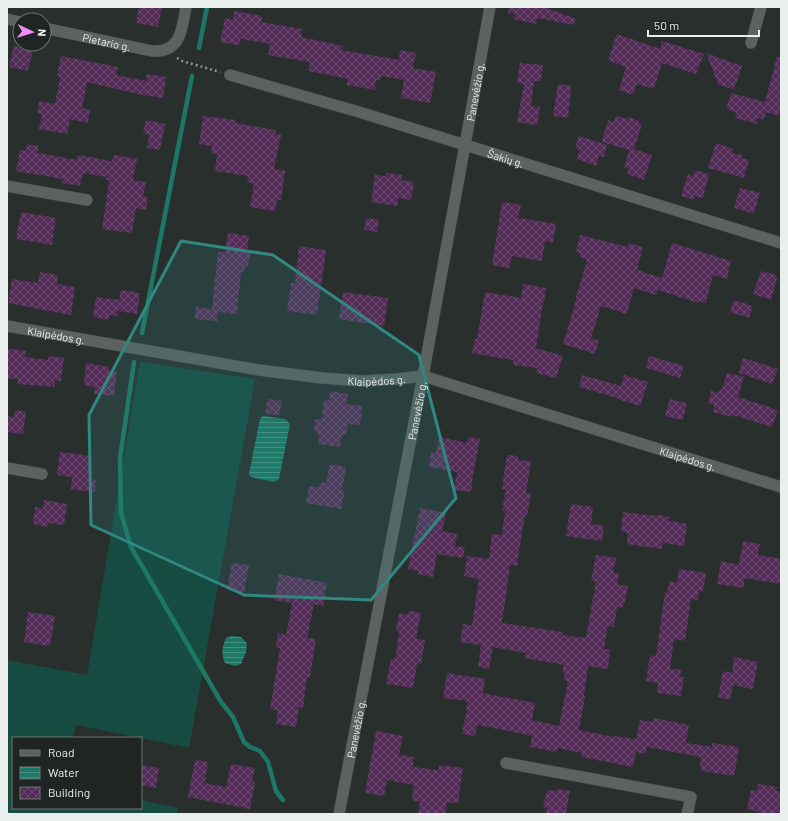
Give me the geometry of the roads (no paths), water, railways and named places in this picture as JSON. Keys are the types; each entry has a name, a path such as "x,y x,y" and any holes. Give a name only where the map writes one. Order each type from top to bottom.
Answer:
{"street":[{"name":"Pietario g.","path":"52,30 152,51 164,51 170,49 182,31 186,7"},
{"name":"Panevėžio g.","path":"339,814 423,376 490,7"},
{"path":"751,42 761,7"},
{"name":"Šakių g.","path":"230,74 358,112 781,243"},
{"path":"7,186 87,200"},
{"name":"Klaipėdos g.","path":"7,326 259,370 322,378 363,380 397,379 423,376 781,487"},
{"path":"7,468 42,474"},
{"path":"506,763 690,797 687,814"}],"water":[{"path":"263,416 285,419 290,424 279,479 274,482 251,477 249,474 260,419"},
{"path":"232,636 241,637 247,643 246,652 241,664 235,666 225,663 223,654 223,647 226,638"}],"waterway":[{"path":"199,48 207,7"},
{"path":"142,333 192,76"},
{"path":"134,362 120,458 121,513 131,547 221,702 233,717 244,742 250,747 260,751 268,762 276,791 283,800"}]}
